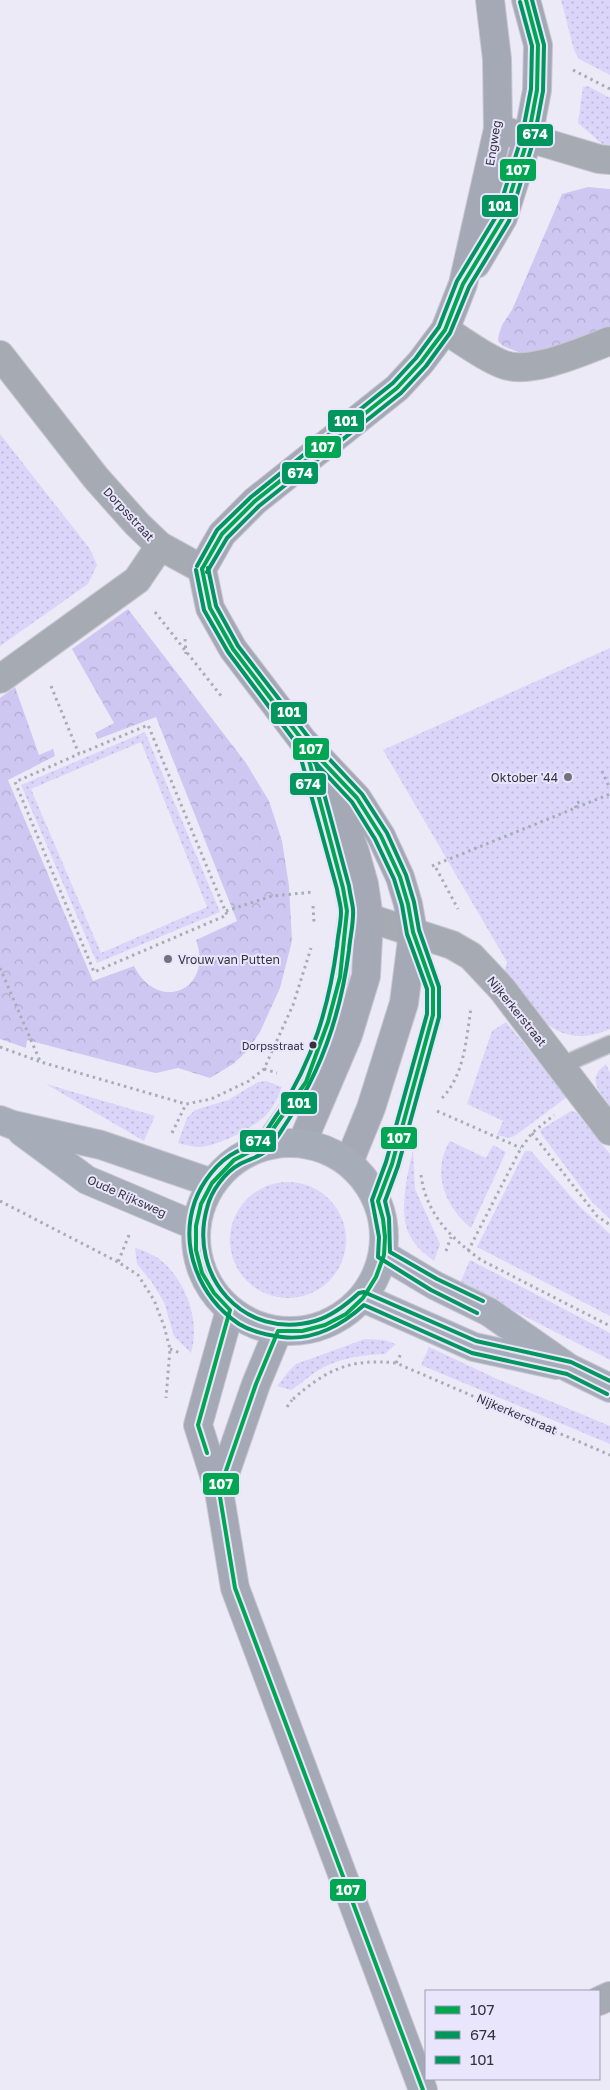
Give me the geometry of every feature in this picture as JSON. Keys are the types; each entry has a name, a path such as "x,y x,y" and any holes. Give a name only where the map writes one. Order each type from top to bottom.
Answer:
{"main road":[{"name":"Oude Rijksweg","path":"6,1122 100,1145 212,1183"},
{"name":"Oude Rijksweg","path":"6,1122 87,1180 196,1226"},
{"path":"282,1142 302,1143 327,1149 349,1162 366,1180 378,1201 383,1219 385,1236 384,1255 376,1277 363,1298 346,1314 325,1325 302,1331 278,1331 253,1324 230,1310 214,1293 202,1272 196,1250 196,1226 202,1204 212,1183 234,1160 262,1146 282,1142"},
{"path":"384,1255 434,1285 489,1312 569,1368 610,1388"},
{"path":"363,1298 474,1347 569,1368"}],"street":[{"name":"Engweg","path":"202,570 222,534 255,501 396,388 421,362 445,330 463,284 498,129 497,59 490,0"},
{"name":"Engweg","path":"463,284 503,218 528,138 537,90 538,45 526,0"},
{"path":"498,129 599,159 610,160"},
{"path":"445,330 503,365 524,367 542,364 610,341"},
{"name":"Dorpsstraat","path":"0,355 96,478 137,524 160,546 202,570"},
{"path":"0,679 137,580 160,546"},
{"path":"202,570 210,608 233,649 303,742 357,798 381,836 400,877 408,904 413,932 404,1003 371,1108 349,1162"},
{"path":"302,1143 348,1035 366,976 369,918 364,884 356,852 342,816 303,742"},
{"name":"Nijkerkerstraat","path":"369,918 452,945 471,956 502,989 610,1131"},
{"path":"230,1310 198,1425 219,1491 235,1588 423,2080"},
{"path":"219,1491 256,1384 278,1331"}],"lane":[{"path":"262,1146 306,1082 328,1022 340,977 347,910 343,888 303,742"},
{"path":"378,1201 392,1164 433,1015 433,988 413,932"},
{"path":"560,1066 610,1044"}],"path":[{"path":"567,68 610,89"},
{"path":"137,580 158,616 224,700"},
{"path":"37,653 79,754"},
{"path":"148,725 227,915 94,972 15,782 79,754 148,725"},
{"path":"602,771 610,789"},
{"path":"576,808 575,804 583,800"},
{"path":"312,882 314,931"},
{"path":"0,1047 40,1062 186,1104 211,1099 249,1082 264,1069 293,1005 314,939"},
{"path":"0,968 40,1062"},
{"path":"468,1250 521,1148 532,1133 562,1110 584,1098"},
{"path":"432,1109 521,1148"},
{"path":"532,1133 596,1216 610,1226"},
{"path":"420,1169 422,1185 431,1209 452,1237 481,1260 610,1326"},
{"path":"0,1201 118,1262"},
{"name":"Nijkerkerstraat","path":"396,1362 610,1455"}],"shaded area":[{"path":"561,0 610,0 610,75 579,59 574,50"},
{"path":"588,86 610,98 610,145 602,144 578,123 583,87"},
{"path":"0,434 90,549 97,565 88,584 0,646"},
{"path":"610,648 610,1029 591,1035 574,1036 560,1032 536,1014 504,973 507,962 383,750"},
{"path":"145,732 220,912 97,963 21,785","holes":["141,742 207,907 101,953 31,789"]},
{"path":"506,1022 567,1097 516,1135 509,1138 497,1135 503,1121 467,1104 492,1031"},
{"path":"606,1064 610,1073 610,1107 596,1085 597,1075"},
{"path":"266,1081 282,1087 269,1111 254,1125 209,1146 198,1147 178,1143 187,1118 195,1110 228,1100 258,1082"},
{"path":"46,1084 155,1116 144,1141"},
{"path":"571,1111 576,1112 610,1154 610,1219 592,1202 540,1130"},
{"path":"450,1141 486,1158 493,1145 506,1152 471,1228 454,1210 448,1199 441,1176 444,1152"},
{"path":"413,1151 415,1189 440,1244 434,1261 415,1243 406,1227 405,1194"},
{"path":"525,1151 531,1151 580,1207 610,1234 610,1316 477,1247"},
{"path":"288,1182 310,1186 320,1191 329,1199 337,1208 342,1218 346,1240 342,1262 337,1272 329,1281 320,1289 310,1294 288,1298 266,1294 256,1289 247,1281 239,1272 234,1262 230,1240 234,1218 239,1208 247,1199 256,1191 266,1186"},
{"path":"135,1248 151,1254 162,1261 173,1273 186,1294 193,1317 194,1330 191,1353 174,1336 164,1302 151,1281 137,1264"},
{"path":"470,1260 610,1333 610,1360 460,1283"},
{"path":"365,1339 384,1340 396,1344 385,1354 358,1356 333,1363 317,1371 291,1390 277,1386 296,1364"},
{"path":"429,1347 495,1378 610,1426 610,1444 421,1365"}],"green space":[{"path":"588,187 610,189 610,330 528,356 503,346 498,341 502,325 512,310 562,194"},
{"path":"128,609 246,763 269,801 282,841 289,886 292,941 280,988 260,1032 247,1051 233,1064 210,1078 178,1068 156,1073 27,1040 26,1048 0,1039 0,698 15,687 39,755 53,749 55,756 8,780 93,981 134,966 144,981 156,989 169,992 181,990 191,983 197,972 199,957 196,940 237,921 156,717 98,739 95,733 114,723 72,649"}],"transit line":[{"name":"107","path":"202,569 222,534 255,501 397,388 421,362 445,330 463,284 503,218 528,138 537,90 538,45 526,0"},
{"name":"674","path":"207,572 227,538 259,506 401,393 426,366 450,333 469,287 509,221 534,139 543,91 544,45 532,0"},
{"name":"101","path":"197,566 217,530 251,497 393,383 416,358 439,327 457,281 497,215 522,136 531,89 532,46 520,2"},
{"name":"101","path":"208,568 216,606 238,646 309,738 353,906 349,950 341,996 328,1040 310,1082 270,1147 261,1154 234,1167 215,1189 209,1202 203,1233 206,1257 214,1279 227,1297 245,1312 266,1321 289,1325 315,1321 333,1313 359,1293 364,1292 476,1341 571,1362 610,1381"},
{"name":"107","path":"202,569 210,608 233,649 303,741 357,798 381,836 400,877 408,904 413,932 433,988 433,1015 392,1164 378,1201 385,1237 384,1255 376,1277 363,1298 346,1314 325,1325 302,1331 278,1331 256,1384 219,1491 235,1588 423,2090"},
{"name":"674","path":"196,570 204,610 228,652 297,744 341,906 334,968 324,1011 318,1032 301,1073 291,1093 262,1137 254,1144 229,1156 217,1166 206,1180 195,1201 191,1218 191,1253 203,1285 225,1313 239,1324 260,1333 294,1338 316,1334 337,1325 364,1305 472,1353 567,1374 607,1394"},
{"name":"101","path":"319,748 362,794 387,833 406,875 414,902 419,930 439,987 439,1017 398,1166 385,1201 389,1218 390,1252 437,1279 483,1301"},
{"name":"107","path":"207,1453 198,1425 230,1310 214,1293 202,1273 196,1250 196,1226 201,1204 212,1183 234,1160 261,1146 306,1082 328,1022 340,977 347,911 343,888 307,753"},
{"name":"674","path":"309,756 352,802 375,839 394,879 402,905 407,934 427,989 427,1014 386,1162 372,1200 379,1237 378,1257 431,1290 477,1313"}],"place":[{"name":"Oktober '44","path":"568,777"},
{"name":"Vrouw van Putten","path":"168,959"},
{"name":"Dorpsstraat","path":"313,1045"}]}
